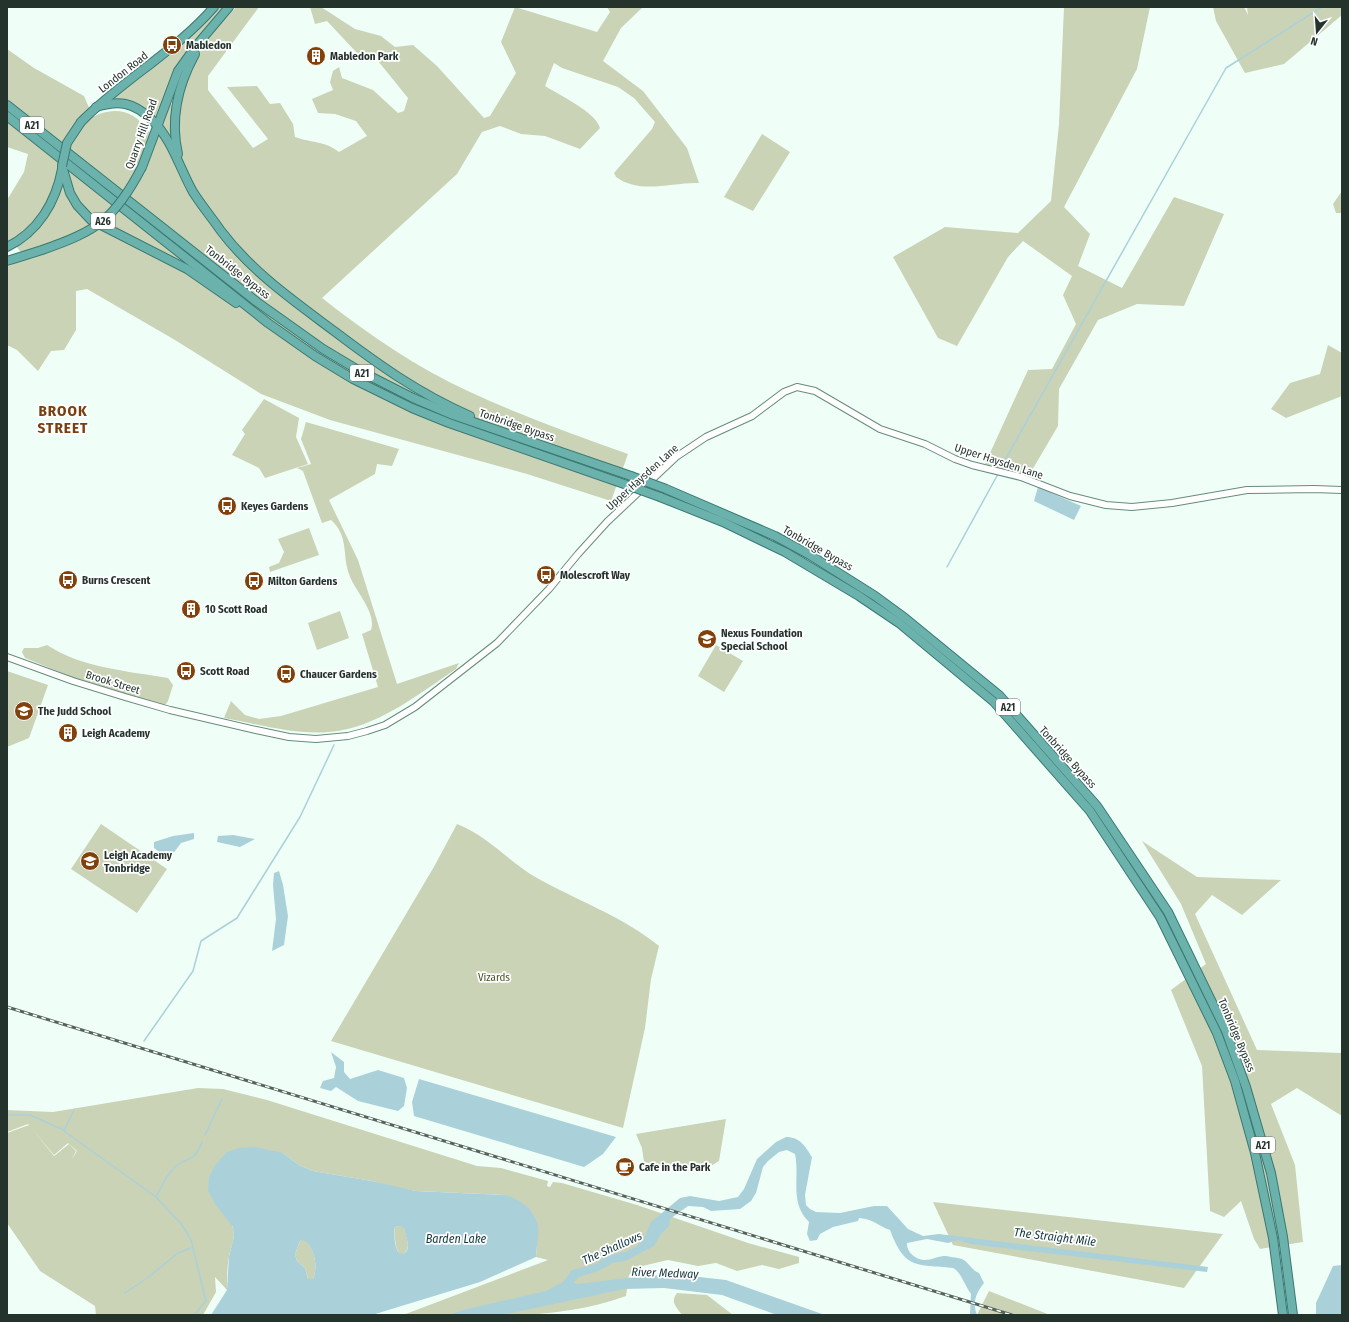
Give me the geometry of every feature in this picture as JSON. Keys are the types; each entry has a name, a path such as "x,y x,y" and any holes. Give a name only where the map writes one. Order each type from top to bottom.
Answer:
{"highway":[{"name":"London Road","path":"63,181 62,166 67,144 81,122 96,107 180,41 214,7"},
{"name":"Quarry Hill Road","path":"7,261 42,250 84,234 106,218 124,199 142,167 178,71 229,7"},
{"path":"181,167 175,133 177,101 184,75 205,36"},
{"path":"96,107 119,102 136,108 157,126 167,137 194,192 224,235 251,265 278,288 394,375 449,407 531,442"},
{"name":"Tonbridge Bypass","path":"7,105 251,297 323,349 412,398 453,415 666,489 774,536 843,574 905,618 998,696 1097,806 1164,906 1226,1031 1246,1087 1271,1173 1283,1237 1293,1315"},
{"path":"136,108 149,126 152,139"},
{"name":"Tonbridge Bypass","path":"7,116 268,322 315,356 353,379 412,408 449,423 660,497 722,522 785,552 859,596 899,623 994,702 1090,811 1160,917 1223,1048 1235,1081 1255,1153 1273,1238 1282,1315"},
{"path":"63,181 77,205 91,220 187,269 227,297 268,322"},
{"path":"7,247 16,243 35,227 54,199 63,181"}],"street":[{"name":"Upper Haysden Lane","path":"214,721 290,737 316,739 348,736 367,731 400,716 442,688 497,643 550,589 578,554 607,522 676,457 706,437 752,416 784,392 797,387 816,392 876,427 925,444 955,459 972,465 1021,477 1070,496 1106,504 1132,507 1172,503 1252,490 1342,490"},
{"name":"Brook Street","path":"7,656 73,681 170,710 214,721"}],"green space":[{"path":"219,7 226,7 187,54 155,122 136,105 125,101 110,100 172,54"},
{"path":"236,7 259,7 208,76 208,90 253,148 268,139 227,87 257,86 270,104 280,103 293,124 295,137 329,146 339,152 367,136 356,121 335,114 318,113 312,99 333,90 330,82 333,71 339,67 342,78 373,90 398,113 404,111 408,98 374,56 357,53 327,21 315,24 310,7 321,7 355,29 381,36 395,47 413,45 437,66 484,118 490,116 516,73 501,42 515,7 597,32 610,12 607,7 643,7 621,28 603,61 643,91 687,148 699,183 646,187 626,182 616,177 614,173 652,129 655,122 634,98 618,87 562,68 554,63 545,86 585,110 597,122 600,128 580,149 545,136 521,134 500,126 482,132 457,174 322,298 393,350 450,383 529,417 628,454 611,501 527,474 330,420 261,394 175,340 87,289 76,291 76,330 64,350 51,351 38,371 17,350 7,345 7,267 26,259 16,246 7,246 7,200 24,172 28,154 7,147 7,49 34,68 84,96 93,117 116,111 130,114 137,118 147,131 159,134 169,151 190,65 202,45"},
{"path":"1064,7 1150,7 1137,69 1064,207 1090,234 1078,266 1122,288 1174,197 1224,214 1184,306 1137,304 1098,320 1059,389 1058,426 1028,477 985,464 1028,370 1052,369 1076,324 1063,295 1072,276 1023,241 1008,257 957,346 938,338 893,257 945,227 1018,233 1051,201 1059,124"},
{"path":"1213,7 1244,7 1248,15 1247,7 1342,7 1342,15 1284,64 1245,73 1216,21"},
{"path":"169,104 172,105 172,140 170,140 160,126"},
{"path":"762,134 790,152 753,211 724,197"},
{"path":"1342,191 1342,213 1336,213 1333,204"},
{"path":"1328,345 1342,353 1342,396 1286,418 1271,409 1290,383 1320,374"},
{"path":"264,399 299,418 296,437 308,464 265,478 259,468 232,455 245,434 242,430"},
{"path":"306,422 399,449 392,466 377,464 375,474 329,500 358,560 397,684 459,663 456,669 396,709 380,717 347,729 316,733 263,726 224,718 231,701 245,715 259,719 281,716 378,687 362,634 371,630 371,616 349,574 343,539 337,526 331,520 322,523 303,471 297,468 311,464 301,439"},
{"path":"309,528 319,555 270,572 269,567 279,563 284,552 278,539"},
{"path":"340,611 349,638 317,650 308,623"},
{"path":"47,645 61,653 90,664 121,671 168,678 173,685 168,701 165,705 160,704 72,677 25,658 22,652 24,648 38,648"},
{"path":"716,645 743,661 724,692 698,676"},
{"name":"The Judd School","path":"7,671 48,685 29,738 7,747"},
{"path":"101,824 167,869 137,913 71,869"},
{"name":"Vizards","path":"457,824 479,835 527,872 615,917 645,935 659,946 651,979 645,1028 623,1128 331,1041 435,865"},
{"path":"1142,841 1197,877 1281,880 1242,915 1212,895 1195,914 1257,1050 1342,1053 1342,1116 1297,1088 1271,1104 1295,1165 1303,1242 1260,1249 1254,1239 1241,1201 1224,1217 1210,1211 1202,1066 1171,990 1206,964 1181,904"},
{"path":"198,1088 223,1089 267,1100 477,1166 501,1168 548,1181 547,1186 550,1187 553,1182 562,1183 637,1205 748,1243 799,1257 799,1263 779,1269 762,1265 737,1271 716,1263 698,1266 668,1260 638,1267 629,1275 626,1296 572,1310 487,1316 403,1315 548,1260 536,1257 538,1225 505,1195 416,1191 394,1187 372,1181 313,1171 299,1165 283,1153 209,1177 212,1196 230,1221 234,1235 228,1260 227,1290 215,1277 216,1292 203,1315 96,1315 95,1306 40,1271 7,1223 7,1133 29,1125 28,1124 7,1132 7,1110 53,1112","holes":["33,1130 54,1155 68,1143 77,1151 72,1159 76,1151 69,1144 54,1156"]},
{"path":"726,1119 719,1161 706,1169 691,1172 644,1162 642,1148 636,1134"},
{"path":"933,1202 1223,1234 1184,1288 953,1245"},
{"path":"395,1227 404,1227 408,1242 408,1248 403,1254 399,1254 394,1233"},
{"path":"304,1239 311,1247 313,1252 315,1269 313,1279 308,1279 305,1268 297,1261 295,1254 300,1241"},
{"path":"989,1291 1050,1315 977,1315"},
{"path":"677,1293 707,1295 733,1315 682,1315 674,1302"}],"water":[{"path":"1038,487 1081,506 1074,520 1034,501"},
{"path":"194,833 194,839 181,843 169,859 154,848 154,842 173,836"},
{"path":"233,835 255,839 240,847 217,842 218,836"},
{"path":"279,871 288,916 284,945 272,951 276,919 273,885 274,873"},
{"path":"331,1052 344,1062 344,1072 350,1079 378,1070 404,1078 407,1088 404,1106 398,1111 358,1101 336,1087 331,1091 320,1088 323,1081 334,1078 336,1067"},
{"path":"419,1079 616,1137 603,1154 584,1167 414,1116 412,1102"},
{"path":"786,1137 799,1140 812,1157 805,1195 806,1205 816,1212 840,1213 874,1206 887,1206 908,1229 923,1236 939,1234 1208,1267 1207,1272 970,1244 958,1240 948,1243 927,1239 907,1243 908,1249 912,1255 918,1259 928,1260 944,1256 962,1259 979,1273 984,1283 975,1302 977,1315 970,1315 971,1294 956,1270 953,1268 921,1265 907,1259 895,1243 890,1230 872,1221 859,1218 858,1221 833,1227 820,1234 817,1240 810,1241 807,1234 809,1222 799,1207 797,1198 795,1154 787,1150 779,1152 763,1167 756,1193 751,1201 740,1209 711,1211 703,1207 688,1206 670,1219 669,1226 661,1234 654,1246 625,1261 613,1263 598,1271 579,1277 573,1283 578,1284 673,1274 726,1280 825,1315 777,1315 722,1295 664,1288 624,1289 502,1315 448,1315 463,1310 546,1291 563,1282 572,1270 596,1264 609,1255 625,1252 637,1246 643,1240 651,1222 680,1198 690,1196 719,1201 738,1197 744,1189 757,1159 776,1142"},
{"name":"Barden Lake","path":"255,1147 283,1153 299,1165 313,1171 372,1181 416,1191 505,1195 511,1197 525,1205 536,1219 539,1232 536,1257 480,1282 372,1315 211,1315 227,1290 229,1256 234,1237 233,1227 215,1204 208,1191 209,1177 215,1165 227,1152 239,1148","holes":["399,1226 404,1228 408,1242 408,1249 403,1254 399,1253 396,1248 394,1233 395,1227","304,1240 308,1243 313,1253 315,1263 313,1279 308,1279 305,1268 297,1261 295,1254 300,1241"]},
{"path":"1342,1265 1342,1315 1316,1315 1316,1303 1333,1266"}],"waterway":[{"path":"1000,469 1226,68 1322,7"},
{"path":"947,567 998,474"},
{"path":"144,1041 193,971 201,941 237,918 300,817 334,745"},
{"path":"205,1135 222,1099"},
{"path":"74,1110 64,1131 156,1197 182,1225 191,1240 206,1301 194,1315"},
{"path":"7,1115 30,1115 64,1130"},
{"path":"156,1197 172,1170 180,1163 195,1155 202,1142"},
{"path":"125,1293 150,1276 178,1253 191,1248"}],"railway":[{"path":"7,1007 1012,1315"}],"place":[{"name":"Mabledon","path":"172,45"},
{"name":"Mabledon Park","path":"316,56"},
{"name":"Keyes Gardens","path":"227,506"},
{"name":"Molescroft Way","path":"546,575"},
{"name":"Burns Crescent","path":"68,580"},
{"name":"Milton Gardens","path":"254,581"},
{"name":"10 Scott Road","path":"191,609"},
{"name":"Nexus Foundation Special School","path":"707,639"},
{"name":"Scott Road","path":"186,671"},
{"name":"Chaucer Gardens","path":"286,674"},
{"name":"The Judd School","path":"24,711"},
{"name":"Leigh Academy","path":"68,733"},
{"name":"Leigh Academy Tonbridge","path":"90,861"},
{"name":"Cafe in the Park","path":"625,1167"}],"district":[{"name":"BROOK STREET","path":"63,420"}],"water label":[{"name":"The Straight Mile","path":"1055,1237"},
{"name":"The Shallows","path":"612,1248"},
{"name":"River Medway","path":"665,1273"}]}
